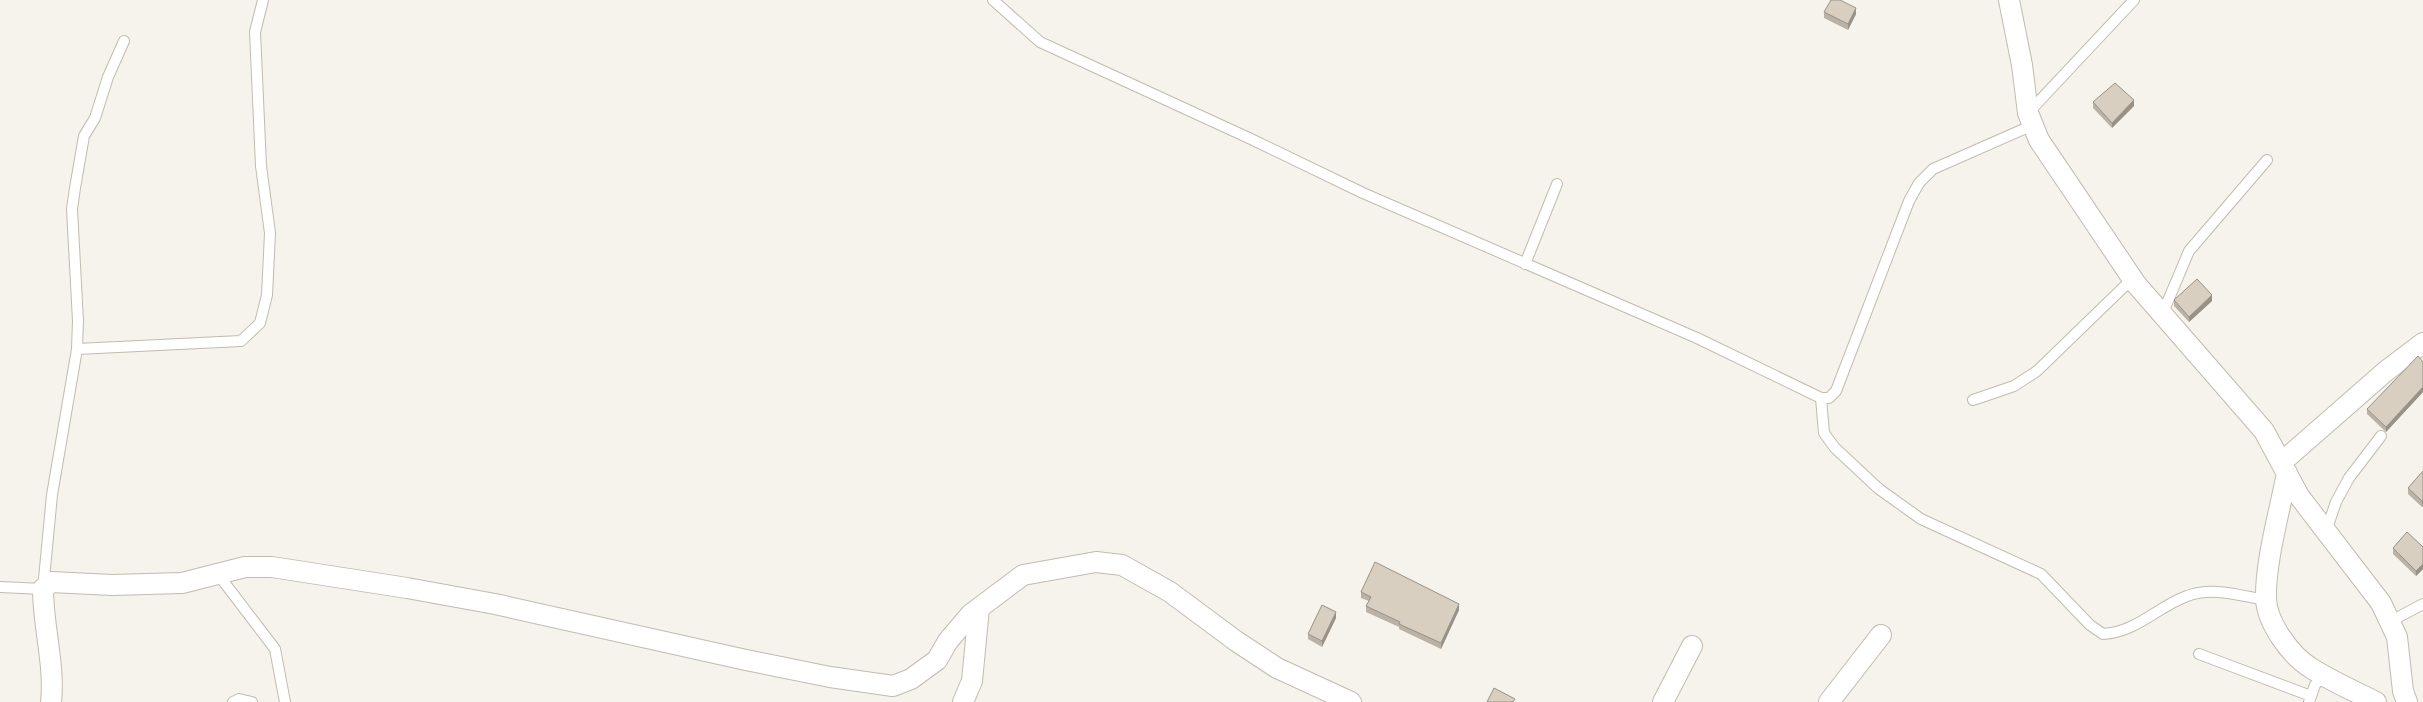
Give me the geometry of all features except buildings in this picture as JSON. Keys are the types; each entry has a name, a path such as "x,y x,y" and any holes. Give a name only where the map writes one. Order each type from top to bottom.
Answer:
{"street":[{"path":"2009,0 2030,119 2039,140 2132,279 2264,431 2299,496 2381,603 2397,637 2402,691 2407,702"},
{"path":"2376,702 2324,675 2305,663 2284,642 2269,612 2266,600 2268,575 2284,468 2386,371 2423,343"},
{"path":"51,702 53,675 43,610 42,589 51,582 112,585 182,583 245,567 272,567 407,588 495,604 754,662 830,677 893,686 911,679 937,660 948,641 971,614 1023,575 1096,562 1122,565 1170,592 1236,641 1277,668 1351,702"},
{"path":"963,702 972,682 979,608"},
{"path":"1829,702 1881,635"},
{"path":"1663,702 1692,646"}],"lane":[{"path":"77,349 241,341 260,323 267,295 270,233 261,166 255,32 263,0"},
{"path":"993,0 1040,42 1251,139 1363,194 1697,338 1821,398 1829,398 1836,391 1909,201 1919,183 1933,169 2030,119 2134,0"},
{"path":"0,587 42,589 52,495 77,349 78,321 72,209 75,188 84,136 95,118 108,77 124,41"},
{"path":"2162,315 2189,251 2267,160"},
{"path":"1525,264 1558,184"},
{"path":"1973,400 2014,386 2037,371 2132,279"},
{"path":"1821,398 1824,432 1835,448 1879,489 1921,519 2040,574 2090,625 2104,634 2126,631 2186,596 2201,592 2218,592 2266,600"},
{"path":"2326,531 2336,502 2348,478 2381,436"},
{"path":"217,573 275,649 285,702"},
{"path":"2390,621 2423,604"},
{"path":"2199,654 2310,699 2316,685 2324,675"},
{"path":"233,702 239,699 252,702"}]}
